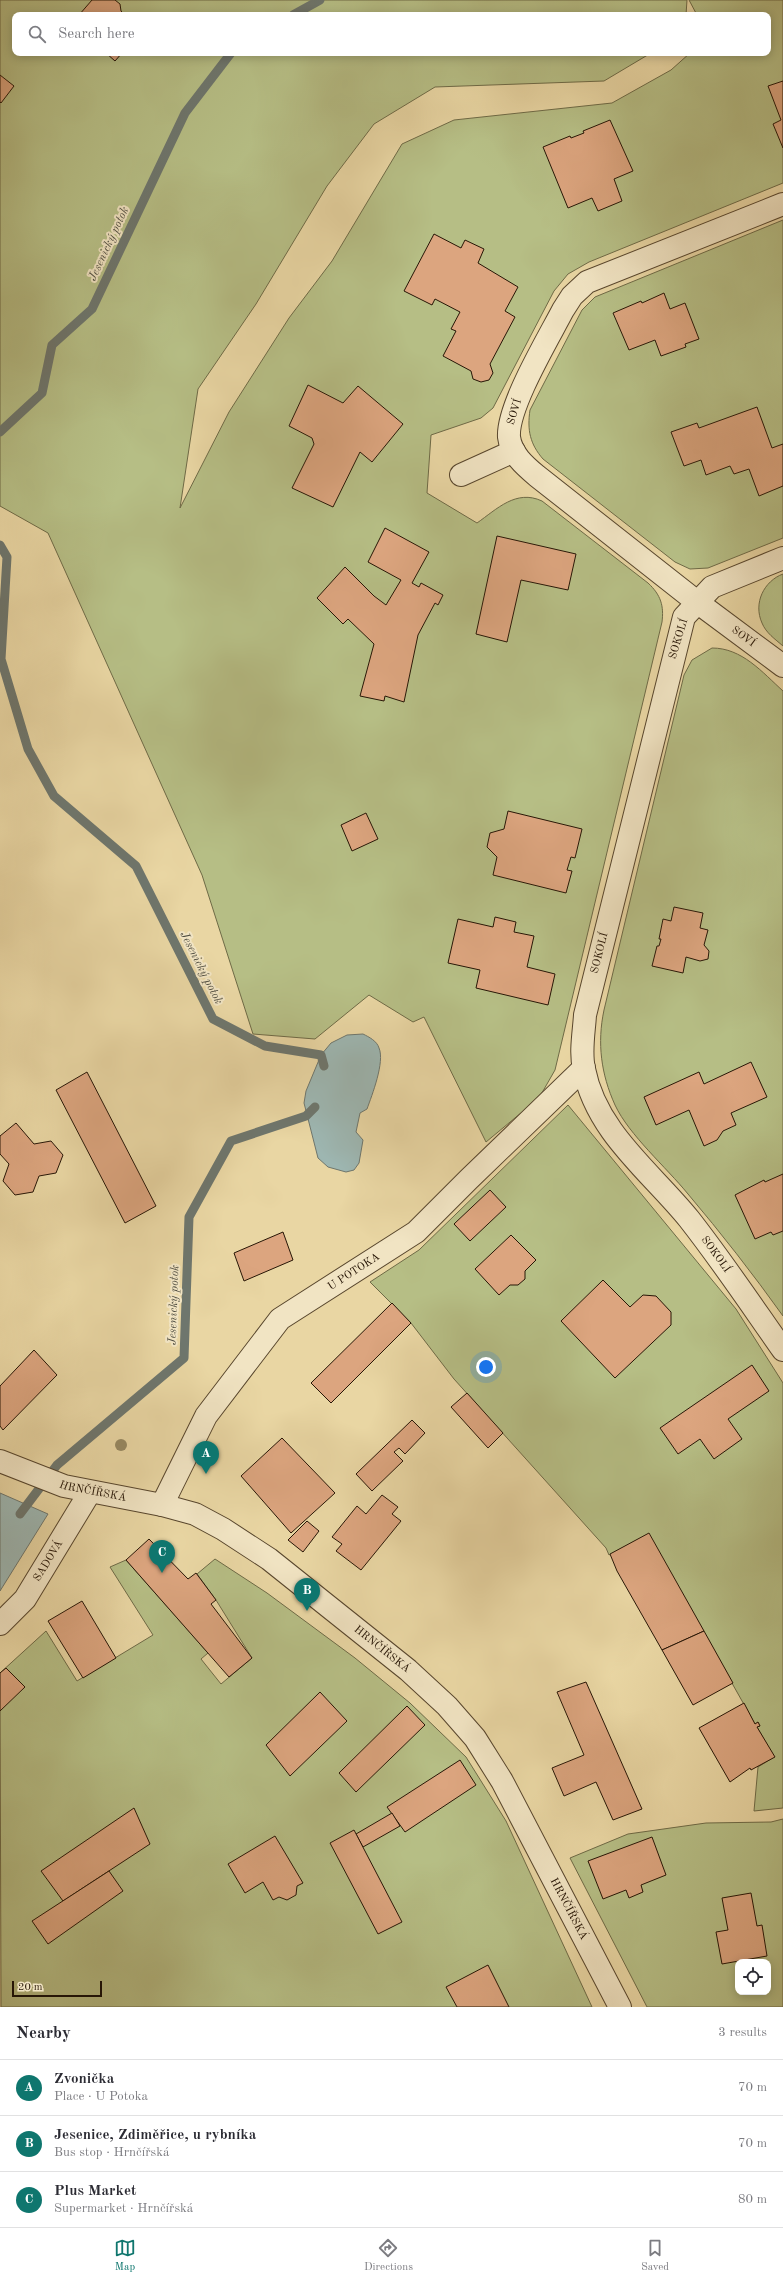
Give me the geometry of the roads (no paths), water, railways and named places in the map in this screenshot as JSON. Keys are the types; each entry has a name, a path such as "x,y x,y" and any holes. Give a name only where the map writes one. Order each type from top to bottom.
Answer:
{"street":[{"name":"SOVÍ","path":"783,204 587,282 572,296 563,310 515,406 510,431 514,451 523,464 697,602 783,666"},
{"path":"461,475 514,451"},
{"name":"SOKOLÍ","path":"783,558 723,581 712,587 684,617 585,1015 583,1044 584,1068 598,1111 613,1133 688,1219 783,1350"},
{"name":"U POTOKA","path":"162,1505 206,1416 280,1319 416,1232 468,1178 584,1068"},
{"name":"HRNČÍŘSKÁ","path":"0,1461 64,1486 162,1505 194,1514 212,1523 269,1559 408,1670 447,1706 475,1738 502,1781 620,2007"},
{"name":"SADOVÁ","path":"0,1624 25,1599 90,1492"}],"water":[{"path":"363,1034 378,1046 380,1054 379,1070 367,1109 360,1113 356,1132 363,1140 359,1163 354,1170 346,1172 328,1167 318,1158 304,1103 306,1091 321,1055 331,1043 347,1035"},
{"path":"0,1493 48,1514 0,1591"}],"waterway":[{"name":"Jesenický potok","path":"298,12 320,0"},
{"name":"Jesenický potok","path":"0,432 42,393 52,345 92,309 185,113 229,56"},
{"name":"Jesenický potok","path":"0,545 7,557 1,659 28,749 54,796 136,866 213,1019 265,1046 321,1055 324,1066"},
{"name":"Jesenický potok","path":"20,1514 57,1465 184,1358 189,1217 231,1141 306,1116 315,1107"}],"place":[{"name":"Zvonička","path":"206,1474"},
{"name":"Plus Market","path":"162,1573"},
{"name":"Jesenice, Zdiměřice, u rybníka","path":"307,1611"}]}
